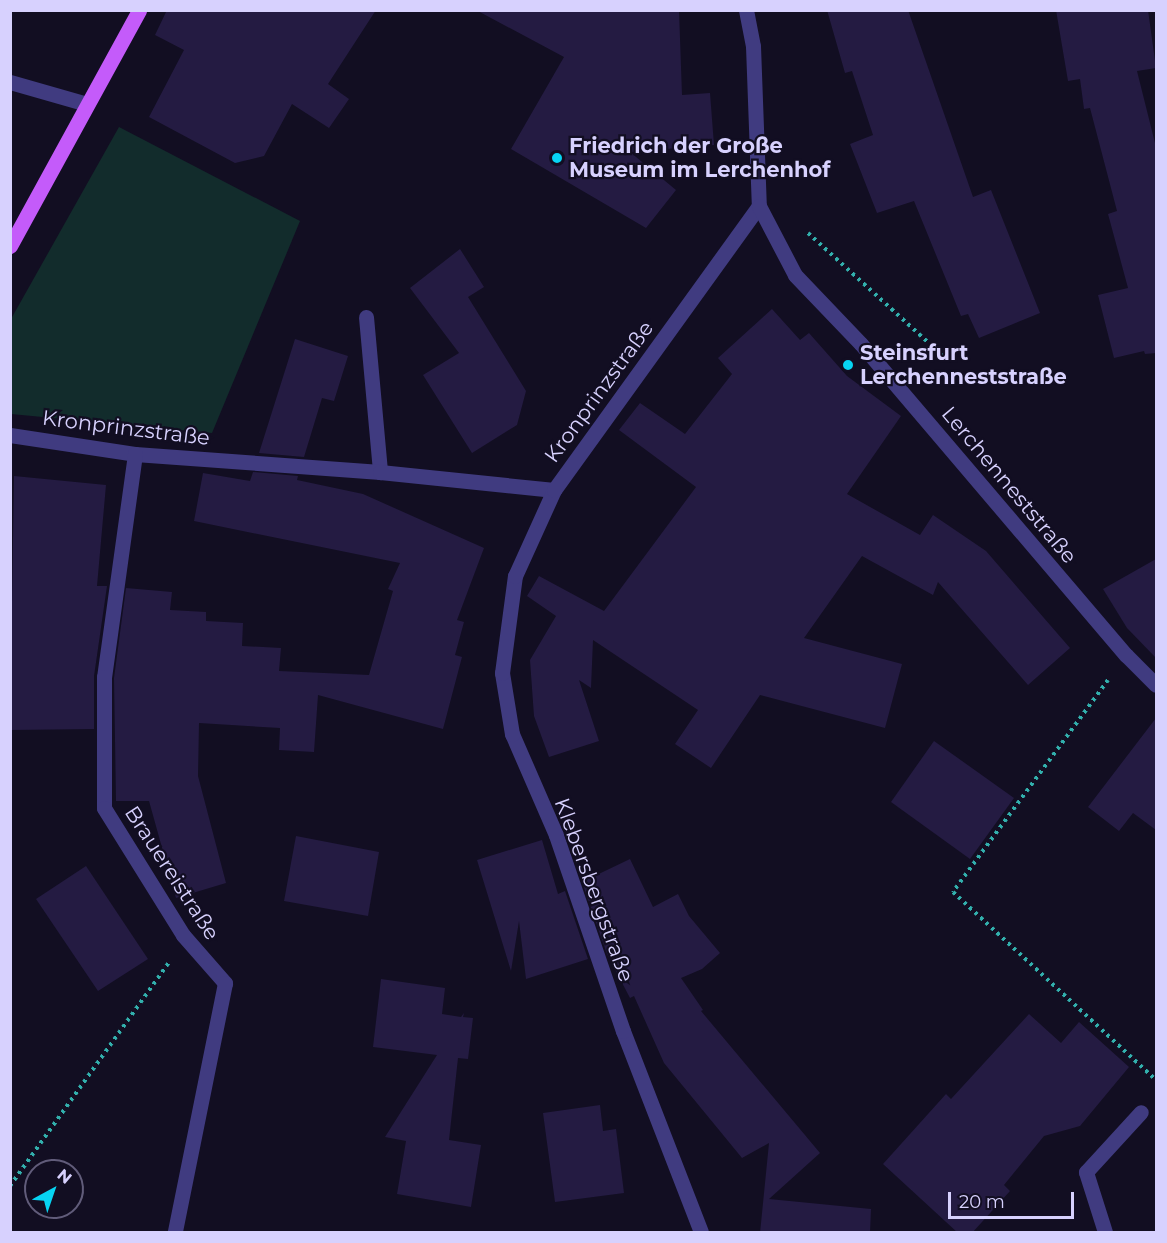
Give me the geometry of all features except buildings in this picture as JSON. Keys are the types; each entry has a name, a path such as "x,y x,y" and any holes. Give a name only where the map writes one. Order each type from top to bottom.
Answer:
{"main road":[{"path":"10,246 139,10"}],"street":[{"name":"Lerchenneststraße","path":"746,10 753,46 759,206 795,275 861,344 1126,655 1156,685"},
{"path":"10,82 87,104"},
{"name":"Kronprinzstraße","path":"10,435 135,454 380,472 554,490 759,206"},
{"path":"366,317 380,472"},
{"name":"Brauereistraße","path":"135,454 104,677 104,808 183,935 225,983 175,1233"},
{"name":"Klebersbergstraße","path":"554,490 514,576 502,673 512,734 556,835 623,1031 700,1233"},
{"path":"1105,1233 1086,1172 1141,1112"}],"path":[{"path":"806,231 943,356"},
{"path":"1126,655 953,892 1156,1080"},
{"path":"10,1186 73,1095 156,985 183,935"}],"green space":[{"path":"119,127 300,221 212,433 11,414 11,319"}],"place":[{"name":"Friedrich der Große Museum im Lerchenhof","path":"557,158"},
{"name":"Steinsfurt Lerchenneststraße","path":"848,365"}]}
